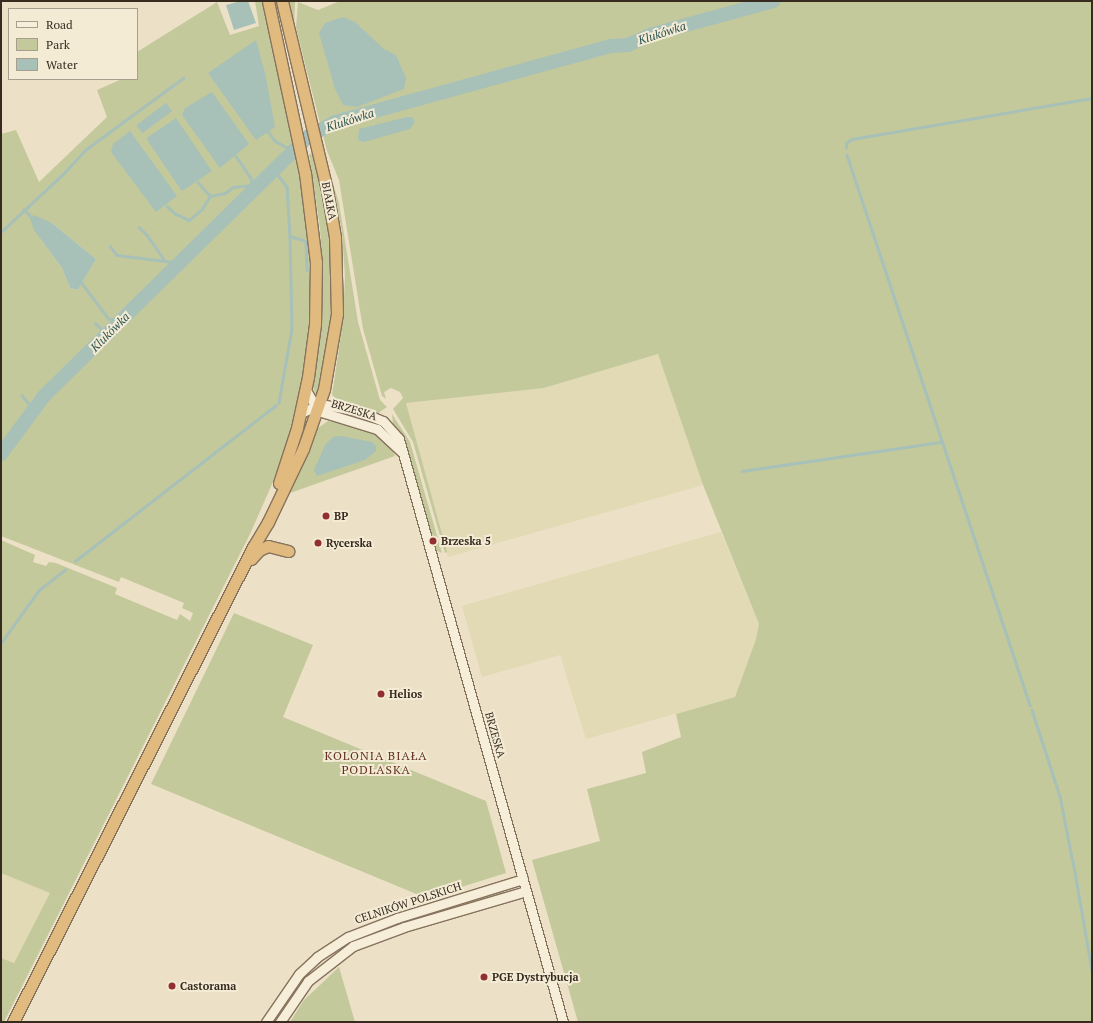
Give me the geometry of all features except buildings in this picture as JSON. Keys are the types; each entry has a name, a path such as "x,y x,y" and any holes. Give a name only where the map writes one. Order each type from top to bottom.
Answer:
{"highway":[{"name":"BIAŁKA","path":"253,546 282,478 301,414 306,390 314,331 316,279 313,225 303,163 268,1"},
{"name":"BIAŁKA","path":"253,546 295,466 317,406 334,343 338,289 335,231 319,154 306,107 282,1"},
{"path":"13,1022 253,546"},
{"path":"241,570 262,548 274,546 288,551"}],"street":[{"name":"BRZESKA","path":"306,390 317,406 377,429 404,455 563,1022"},
{"name":"BRZESKA","path":"301,414 317,406"},
{"name":"CELNIKÓW POLSKICH","path":"266,1022 284,993 299,974 317,957 348,937 397,918 523,879"},
{"name":"CELNIKÓW POLSKICH","path":"280,1022 308,981 353,946 398,929 526,891"}],"shaded area":[{"path":"658,354 703,485 448,557 406,403 544,388"},
{"path":"721,532 759,624 756,639 735,697 586,739 560,655 482,677 462,606"},
{"path":"1,873 50,893 14,963 1,958"}],"green space":[{"path":"255,1 263,1 310,230 311,313 300,400 280,466 250,534 4,1022 1,1022 1,958 14,963 50,893 1,873 1,540 35,555 33,562 46,566 49,562 56,563 117,588 115,594 177,620 180,614 190,621 193,613 182,608 184,603 121,577 119,582 1,536 1,134 16,130 39,182 107,117 97,90 120,80 138,80 138,51 217,2 230,35 259,26","holes":["52,223 96,259 78,290 70,288 62,268 38,235"]},
{"path":"285,1 295,1 294,31 307,83"},
{"path":"340,1 1092,1 1092,1022 578,1022 532,860 600,841 587,789 646,773 642,752 681,737 676,714 735,697 756,639 759,624 703,485 658,354 544,388 406,403 447,552 445,553 413,442 393,409 403,398 400,392 391,388 384,392 386,399 382,396 363,329 339,180 327,151 296,28 298,2 318,10"},
{"path":"316,153 328,207 334,309 317,398 313,387 320,337 323,277 320,228 309,154"},
{"path":"331,177 339,203 358,322 380,400 387,407 378,413 342,404 332,395 343,321 345,277 342,232"},
{"path":"326,408 359,414 377,423 335,415"},
{"path":"392,414 410,442 442,553 435,550 407,448 393,424"},
{"path":"328,421 368,429 389,442 395,456 290,493 318,428"},
{"path":"234,613 313,645 283,717 486,801 506,873 426,898 151,784"},
{"path":"502,890 503,893 464,905 462,903"},
{"path":"339,967 355,1022 290,1022 304,1000"}],"water":[{"path":"241,1 248,1 256,23 234,30 226,5"},
{"path":"343,17 355,22 384,49 396,55 406,78 404,89 357,107 343,105 335,89 319,33 325,23"},
{"path":"256,40 265,73 275,127 256,140 208,73"},
{"path":"212,92 249,144 220,168 182,115 185,108"},
{"path":"166,103 172,111 142,133 136,125"},
{"path":"412,117 415,122 410,129 364,142 358,140 359,129"},
{"path":"176,118 212,171 182,191 146,138"},
{"path":"130,131 177,196 156,212 111,152 113,144"},
{"path":"34,215 52,223 96,259 78,290 70,288 62,268 34,230 30,218"},
{"path":"341,436 372,442 376,446 376,451 365,460 317,476 314,470 325,445 333,437"}],"waterway":[{"name":"Klukówka","path":"1,454 44,396 309,136 335,122 611,46 628,45 653,34 774,1"},
{"path":"1,232 62,175 85,150 183,78"},
{"path":"846,148 846,143 852,139 1092,98"},
{"path":"268,131 275,141 294,151"},
{"path":"847,155 1030,705"},
{"path":"236,156 251,178 252,185"},
{"path":"275,171 287,187 290,236 292,329 279,403"},
{"path":"198,182 210,196"},
{"path":"167,206 176,214 189,220 202,209 210,196 225,193 233,187 252,185 257,188"},
{"path":"24,209 33,219"},
{"path":"139,227 147,235 164,259"},
{"path":"290,236 306,241 307,270"},
{"path":"110,246 117,255 181,263"},
{"path":"81,282 109,319 123,319"},
{"path":"95,323 107,334"},
{"path":"22,395 33,409"},
{"path":"75,561 276,405"},
{"path":"742,471 942,442"},
{"path":"1,643 39,590 65,570"},
{"path":"1032,710 1060,796 1072,858"},
{"path":"1073,861 1092,970"}],"place":[{"name":"BP","path":"326,516"},
{"name":"Brzeska 5","path":"433,541"},
{"name":"Rycerska","path":"318,543"},
{"name":"Helios","path":"381,694"},
{"name":"PGE Dystrybucja","path":"484,977"},
{"name":"Castorama","path":"172,986"}],"district":[{"name":"KOLONIA BIAŁA PODLASKA","path":"376,763"}]}
